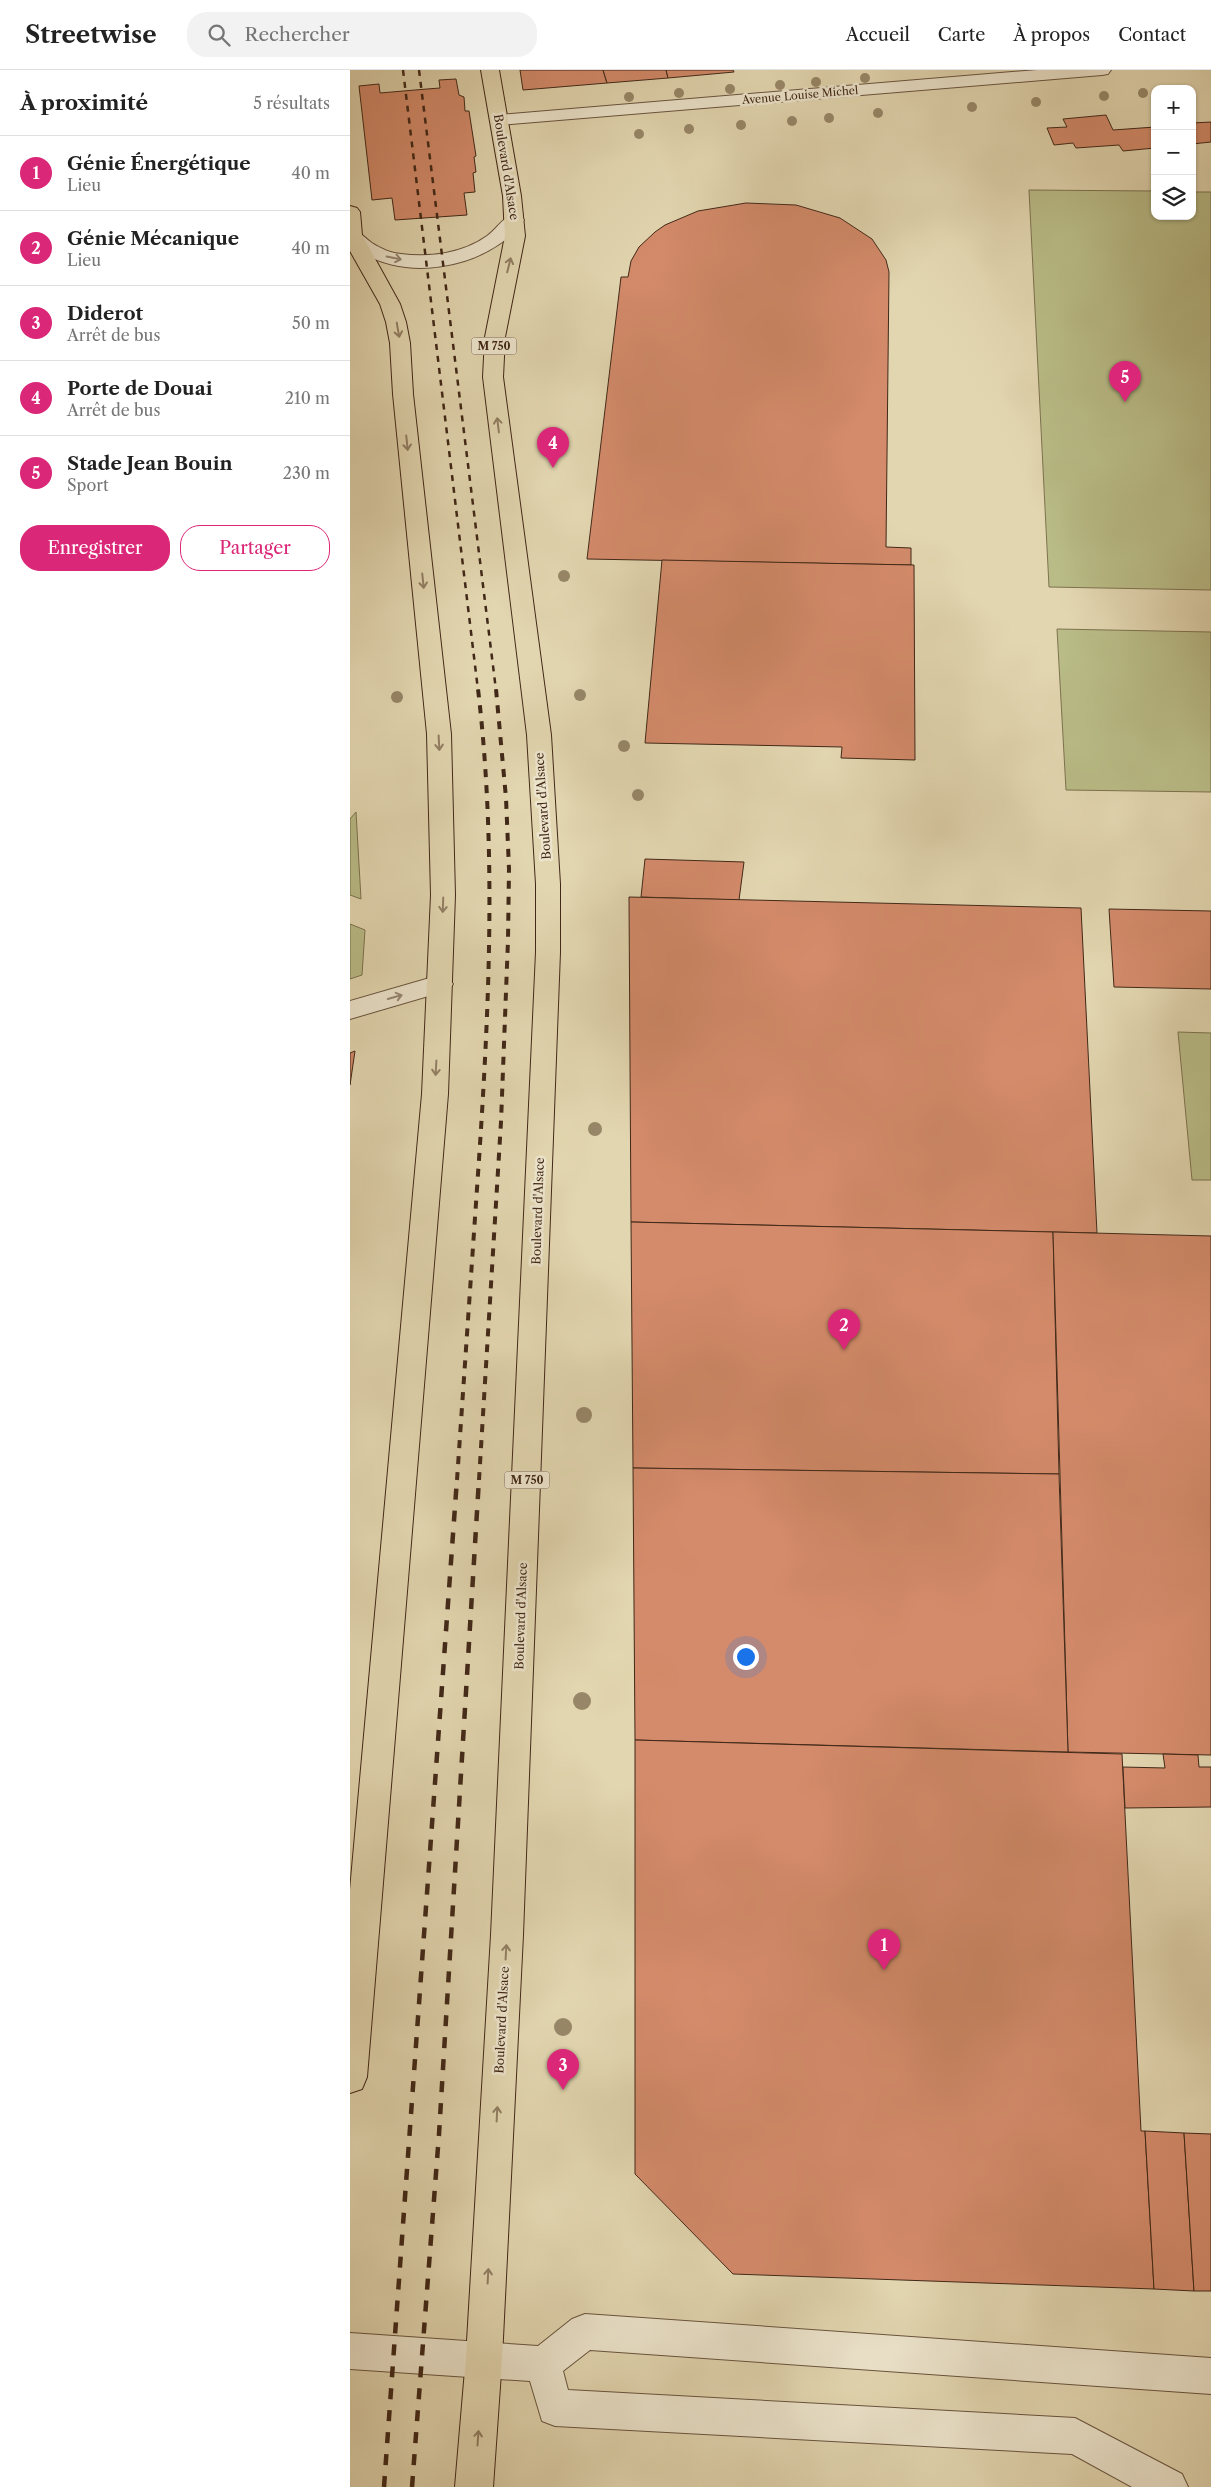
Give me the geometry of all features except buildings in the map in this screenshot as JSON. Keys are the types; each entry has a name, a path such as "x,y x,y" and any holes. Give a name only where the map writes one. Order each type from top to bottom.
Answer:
{"main road":[{"name":"Boulevard d'Alsace","path":"474,2487 484,2358 507,1936 548,952 547,875 539,735 493,377 494,337 515,236 490,70"},
{"path":"350,2077 435,1094 443,886 439,734 402,394 400,343 390,304 370,270 351,228"}],"street":[{"name":"Avenue Louise Michel","path":"499,120 1102,70"},
{"path":"351,228 366,249 377,254 392,259 428,260 458,255 481,247 498,237 514,220"},
{"path":"350,1010 440,984"},
{"path":"350,2351 484,2358 543,2364 584,2332 1211,2376"},
{"path":"543,2364 555,2408 1075,2436 1170,2487"}],"green space":[{"path":"1029,190 1151,191 1151,220 1196,220 1196,192 1211,192 1211,590 1049,587"},
{"path":"1057,629 1211,632 1211,792 1066,790"},
{"path":"356,812 361,899 350,895 350,819"},
{"path":"350,924 365,930 362,975 350,979"},
{"path":"1178,1032 1211,1033 1211,1180 1192,1180"}],"railway":[{"path":"403,70 478,690"},
{"path":"419,70 496,690"},
{"path":"457,1480 482,1113 488,992 488,810 478,689"},
{"path":"479,1480 501,1122 508,940 509,869 506,798 496,689"},
{"path":"384,2487 457,1479"},
{"path":"412,2487 439,2134 479,1479"}],"place":[{"name":"Stade Jean Bouin","path":"1125,402"},
{"name":"Porte de Douai","path":"553,468"},
{"name":"Génie Mécanique","path":"844,1350"},
{"name":"Génie Énergétique","path":"884,1970"},
{"name":"Diderot","path":"563,2090"}]}
